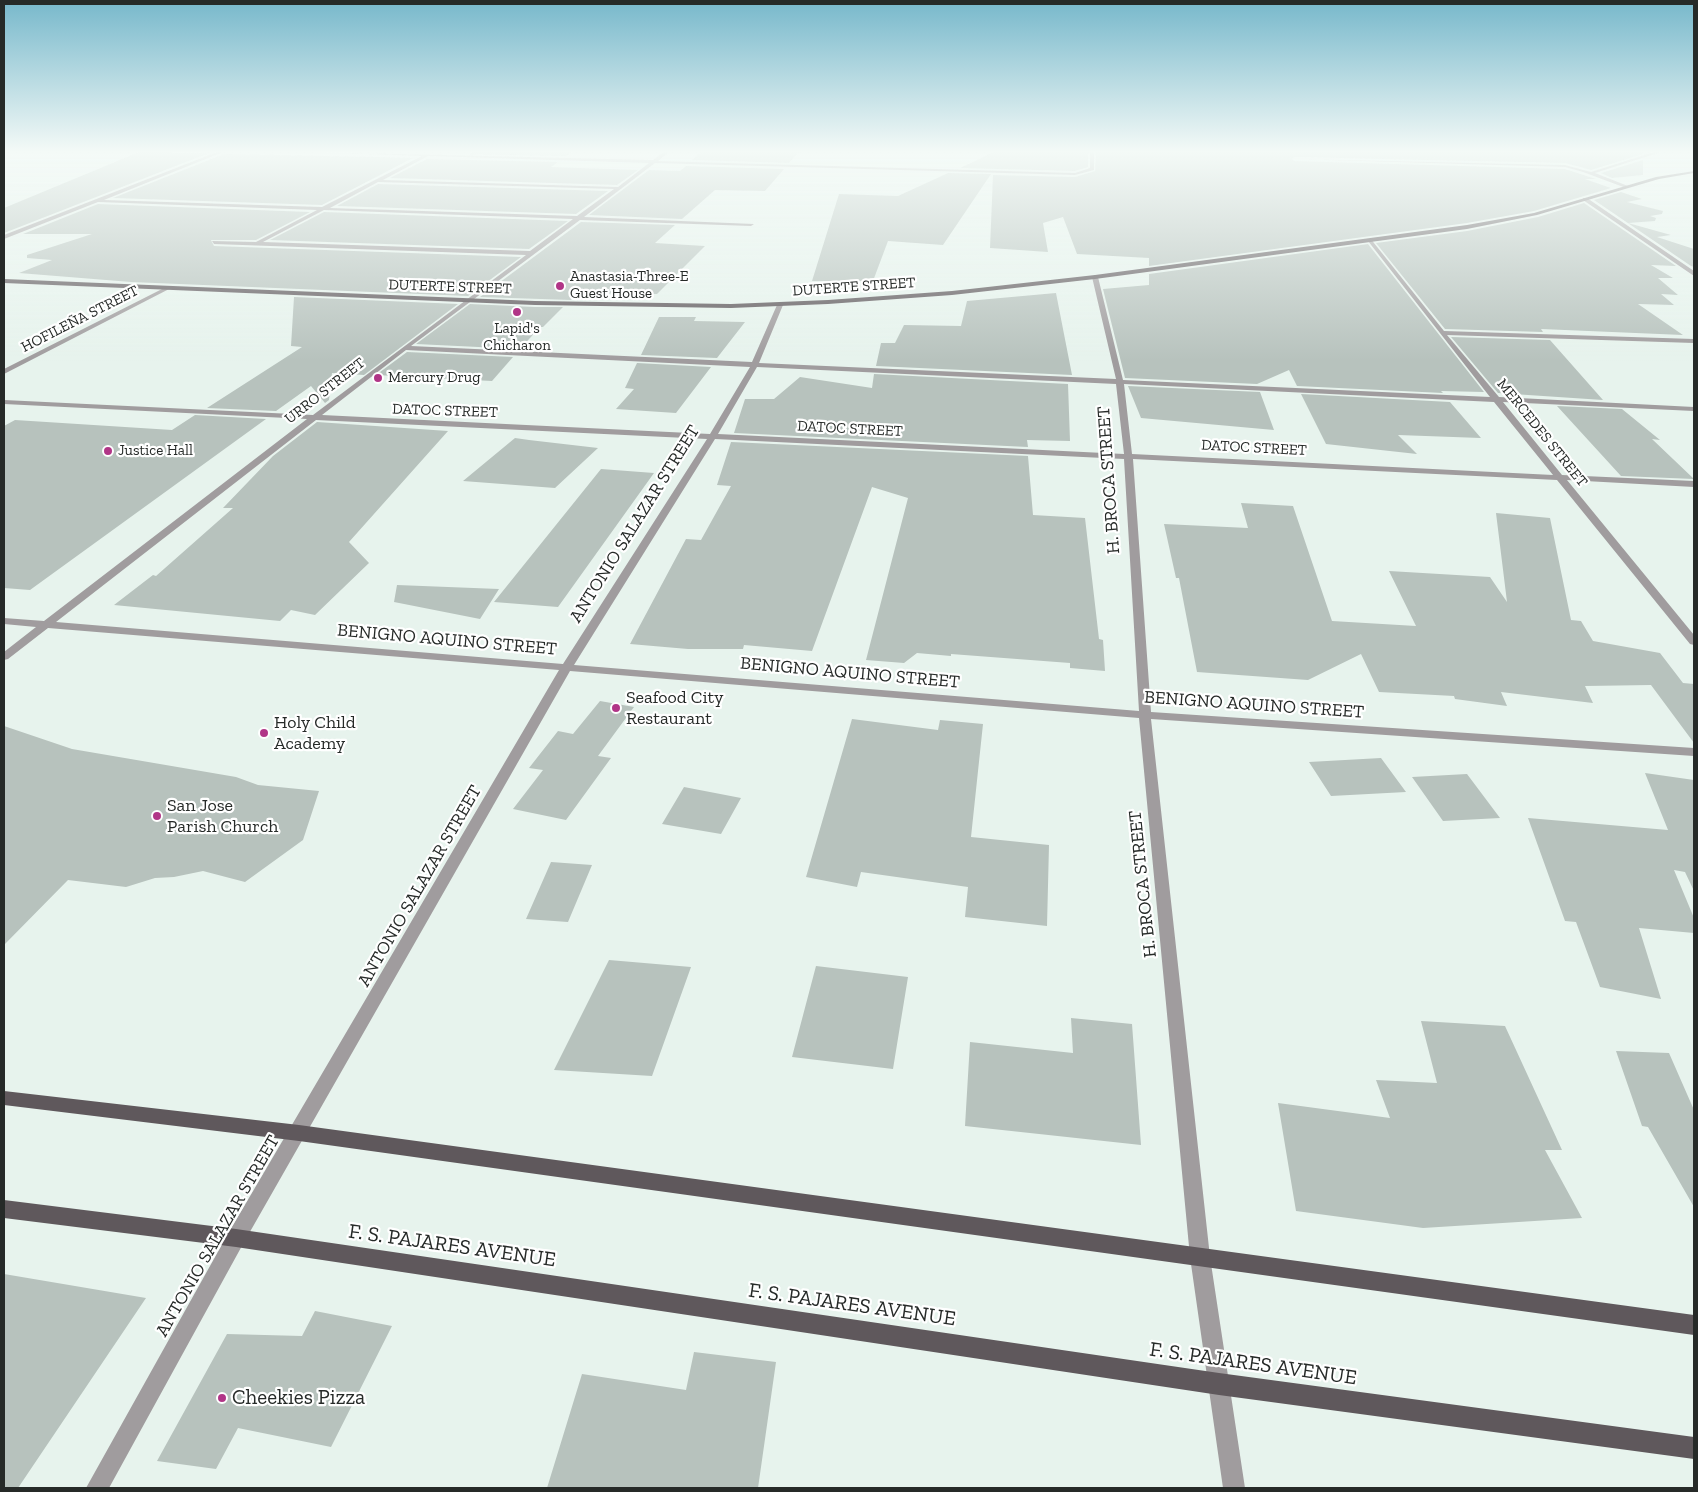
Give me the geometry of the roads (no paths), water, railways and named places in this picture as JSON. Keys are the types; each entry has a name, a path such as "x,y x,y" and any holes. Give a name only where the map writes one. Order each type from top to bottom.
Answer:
{"main road":[{"name":"DUTERTE STREET","path":"4,281 467,301 712,306 780,305 942,294 1095,277 1495,222"},
{"path":"4,1098 299,1134 1694,1325"},
{"name":"F. S. PAJARES AVENUE","path":"4,1209 236,1238 1219,1384 1694,1448"}],"street":[{"path":"4,237 45,222"},
{"path":"257,243 299,222"},
{"name":"URRO STREET","path":"4,656 404,348 574,222"},
{"path":"683,222 751,224"},
{"path":"1618,222 1694,274"},
{"name":"MERCEDES STREET","path":"1370,240 1442,333 1694,642"},
{"path":"214,242 531,253"},
{"name":"H. BROCA STREET","path":"1095,277 1120,382 1128,455 1145,715 1200,1257 1234,1488"},
{"name":"HOFILEÑA STREET","path":"4,372 168,288"},
{"name":"ANTONIO SALAZAR STREET","path":"97,1488 236,1238 299,1134 567,667 713,436 754,365 780,305"},
{"path":"1442,333 1694,341"},
{"path":"404,348 1496,398 1694,409"},
{"name":"DATOC STREET","path":"4,402 312,419 1128,455 1694,484"},
{"name":"BENIGNO AQUINO STREET","path":"4,621 1145,715 1694,752"}],"place":[{"name":"Anastasia-Three-E Guest House","path":"560,286"},
{"name":"Lapid's Chicharon","path":"517,312"},
{"name":"Mercury Drug","path":"378,378"},
{"name":"Justice Hall","path":"108,451"},
{"name":"Seafood City Restaurant","path":"616,708"},
{"name":"Holy Child Academy","path":"264,733"},
{"name":"San Jose Parish Church","path":"157,816"},
{"name":"Cheekies Pizza","path":"222,1398"}]}
